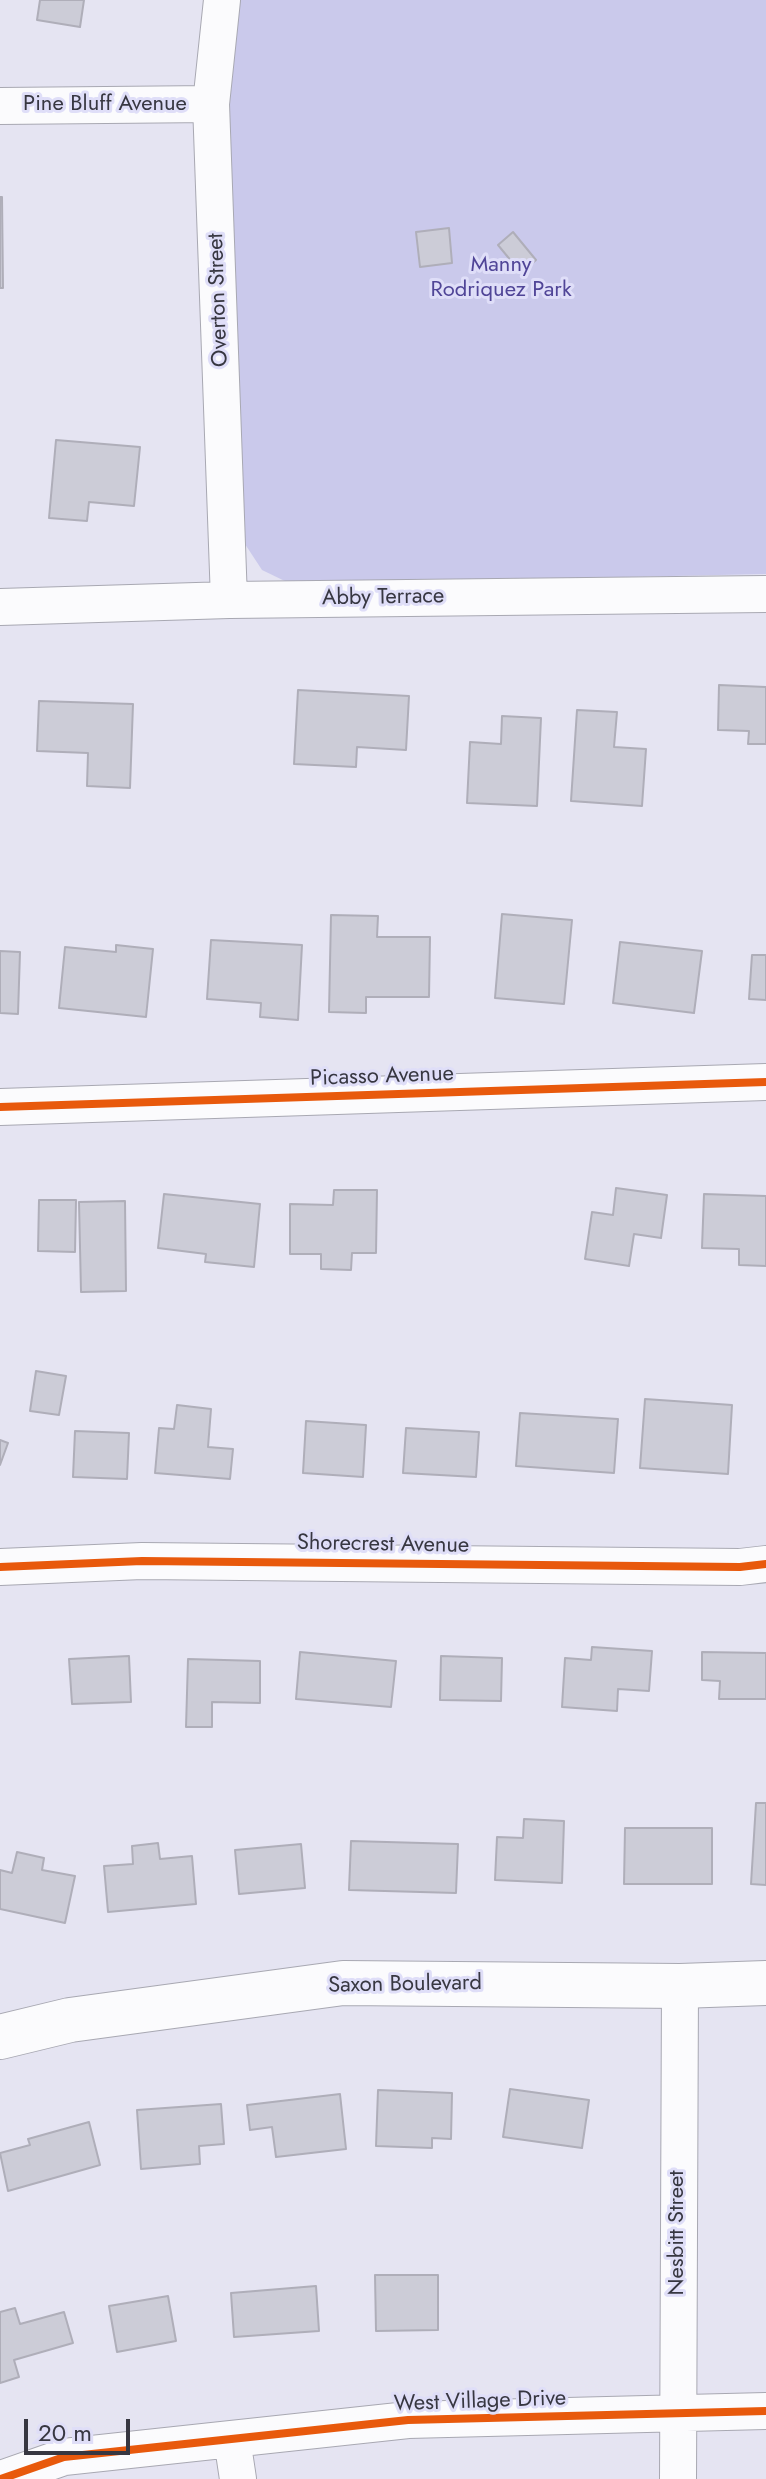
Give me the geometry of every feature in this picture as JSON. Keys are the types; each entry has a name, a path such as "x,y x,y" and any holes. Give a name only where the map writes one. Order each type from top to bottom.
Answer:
{"main road":[{"name":"Saxon Boulevard","path":"0,2037 70,2020 343,1983 680,1986 766,1983"}],"street":[{"name":"Overton Street","path":"222,0 211,104 229,600"},
{"name":"Pine Bluff Avenue","path":"0,106 211,104"},
{"name":"Abby Terrace","path":"0,607 229,600 766,594"},
{"name":"Picasso Avenue","path":"0,1107 766,1082"},
{"name":"Shorecrest Avenue","path":"0,1567 142,1561 724,1567 766,1564"},
{"name":"Nesbitt Street","path":"678,2479 680,1986"},
{"name":"West Village Drive","path":"1,2479 64,2457 408,2420 766,2411"},
{"path":"232,2439 238,2479"}],"green space":[{"name":"Manny Rodriquez Park","path":"240,0 766,0 766,574 291,584 262,570 243,541 229,111"}],"building":[{"path":"40,0 84,0 80,27 37,20"},
{"path":"2,197 3,288 0,288"},
{"path":"449,228 452,263 420,267 416,232"},
{"path":"513,232 536,260 521,273 498,245"},
{"path":"56,440 140,447 134,506 89,502 87,521 49,518"},
{"path":"719,685 766,687 766,744 748,744 749,731 718,730"},
{"path":"298,690 409,696 406,750 357,747 356,767 294,764"},
{"path":"39,701 133,704 130,788 87,786 88,753 37,751"},
{"path":"577,710 617,712 614,747 646,749 642,806 571,801"},
{"path":"502,716 541,718 537,806 467,803 470,742 501,744"},
{"path":"502,914 572,920 564,1004 495,998"},
{"path":"331,915 378,916 377,937 430,937 429,997 366,997 366,1013 329,1012"},
{"path":"211,940 302,945 298,1020 260,1017 261,1003 207,999"},
{"path":"620,942 702,951 694,1013 613,1003"},
{"path":"116,945 153,949 146,1017 59,1008 65,947 116,952"},
{"path":"0,951 20,952 18,1014 0,1013"},
{"path":"752,955 766,955 766,1000 749,999"},
{"path":"616,1188 667,1195 661,1238 634,1234 629,1266 585,1259 592,1212 613,1215"},
{"path":"334,1190 377,1190 376,1253 352,1253 351,1270 321,1269 321,1254 290,1254 290,1204 333,1205"},
{"path":"164,1194 260,1204 254,1267 205,1262 206,1254 158,1248"},
{"path":"704,1194 766,1196 766,1266 739,1265 739,1249 702,1248"},
{"path":"39,1200 76,1200 75,1252 38,1251"},
{"path":"125,1201 126,1291 81,1292 79,1202"},
{"path":"36,1371 66,1376 59,1415 30,1411"},
{"path":"645,1399 732,1405 728,1474 640,1468"},
{"path":"177,1405 211,1409 208,1447 233,1449 230,1479 155,1473 159,1428 174,1429"},
{"path":"520,1413 618,1419 614,1473 516,1466"},
{"path":"306,1421 366,1425 363,1477 303,1473"},
{"path":"406,1428 479,1432 476,1477 403,1473"},
{"path":"75,1431 129,1433 127,1479 73,1477"},
{"path":"0,1440 8,1443 0,1465"},
{"path":"592,1647 652,1651 649,1691 618,1689 617,1711 562,1707 565,1658 591,1660"},
{"path":"300,1652 396,1661 391,1707 296,1699"},
{"path":"702,1652 766,1653 766,1699 719,1699 720,1681 702,1680"},
{"path":"129,1656 131,1702 72,1704 69,1659"},
{"path":"441,1656 502,1658 501,1701 440,1700"},
{"path":"188,1659 260,1661 260,1703 212,1702 212,1727 186,1727"},
{"path":"756,1803 766,1803 766,1885 751,1884"},
{"path":"524,1819 564,1821 562,1883 495,1880 497,1837 523,1838"},
{"path":"625,1828 712,1828 712,1884 624,1884"},
{"path":"351,1841 458,1844 456,1893 349,1890"},
{"path":"158,1843 160,1859 192,1856 196,1904 108,1912 104,1866 133,1864 132,1846"},
{"path":"301,1844 305,1888 239,1894 235,1850"},
{"path":"17,1852 44,1858 42,1870 75,1876 65,1923 0,1909 0,1870 12,1873"},
{"path":"510,2089 589,2100 582,2148 503,2137"},
{"path":"378,2090 452,2093 451,2139 432,2138 432,2148 376,2146"},
{"path":"340,2094 346,2149 276,2157 272,2127 250,2130 247,2105"},
{"path":"221,2104 224,2144 199,2146 200,2164 141,2169 137,2110"},
{"path":"89,2122 100,2165 8,2191 0,2153 30,2145 28,2139"},
{"path":"375,2275 438,2275 438,2330 376,2331"},
{"path":"316,2286 319,2331 234,2337 231,2293"},
{"path":"168,2296 176,2341 117,2352 109,2306"},
{"path":"15,2308 20,2324 64,2312 73,2343 14,2360 19,2377 0,2383 0,2312"}],"cycle path":[{"path":"0,1107 766,1082"},
{"path":"0,1567 142,1561 740,1567 766,1564"},
{"path":"1,2479 64,2457 408,2420 766,2411"}]}
